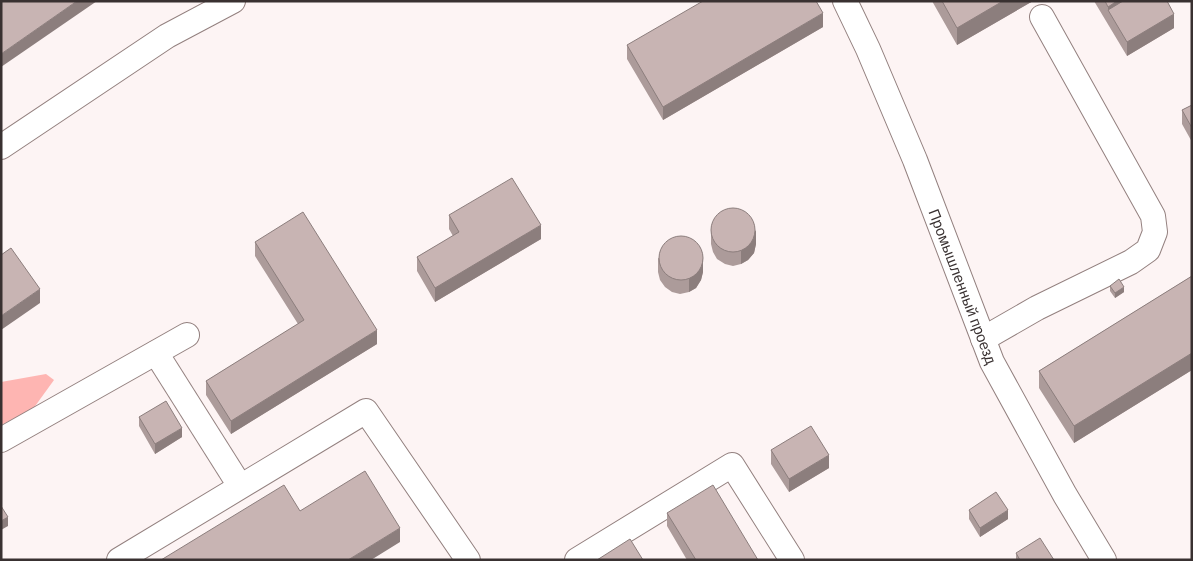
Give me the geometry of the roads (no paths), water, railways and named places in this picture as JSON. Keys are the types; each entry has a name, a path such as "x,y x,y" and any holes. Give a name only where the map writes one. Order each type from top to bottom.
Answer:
{"street":[{"path":"1,147 167,36 233,1"},
{"name":"Промышленный проезд","path":"844,1 868,49 915,160 992,362 1060,486 1104,560"},
{"path":"983,339 1037,308 1131,262 1148,250 1155,232 1153,216 1042,17"},
{"path":"1,440 187,335"},
{"path":"156,353 240,486"},
{"path":"120,560 366,411 468,560"},
{"path":"577,560 732,466 792,560"}]}
